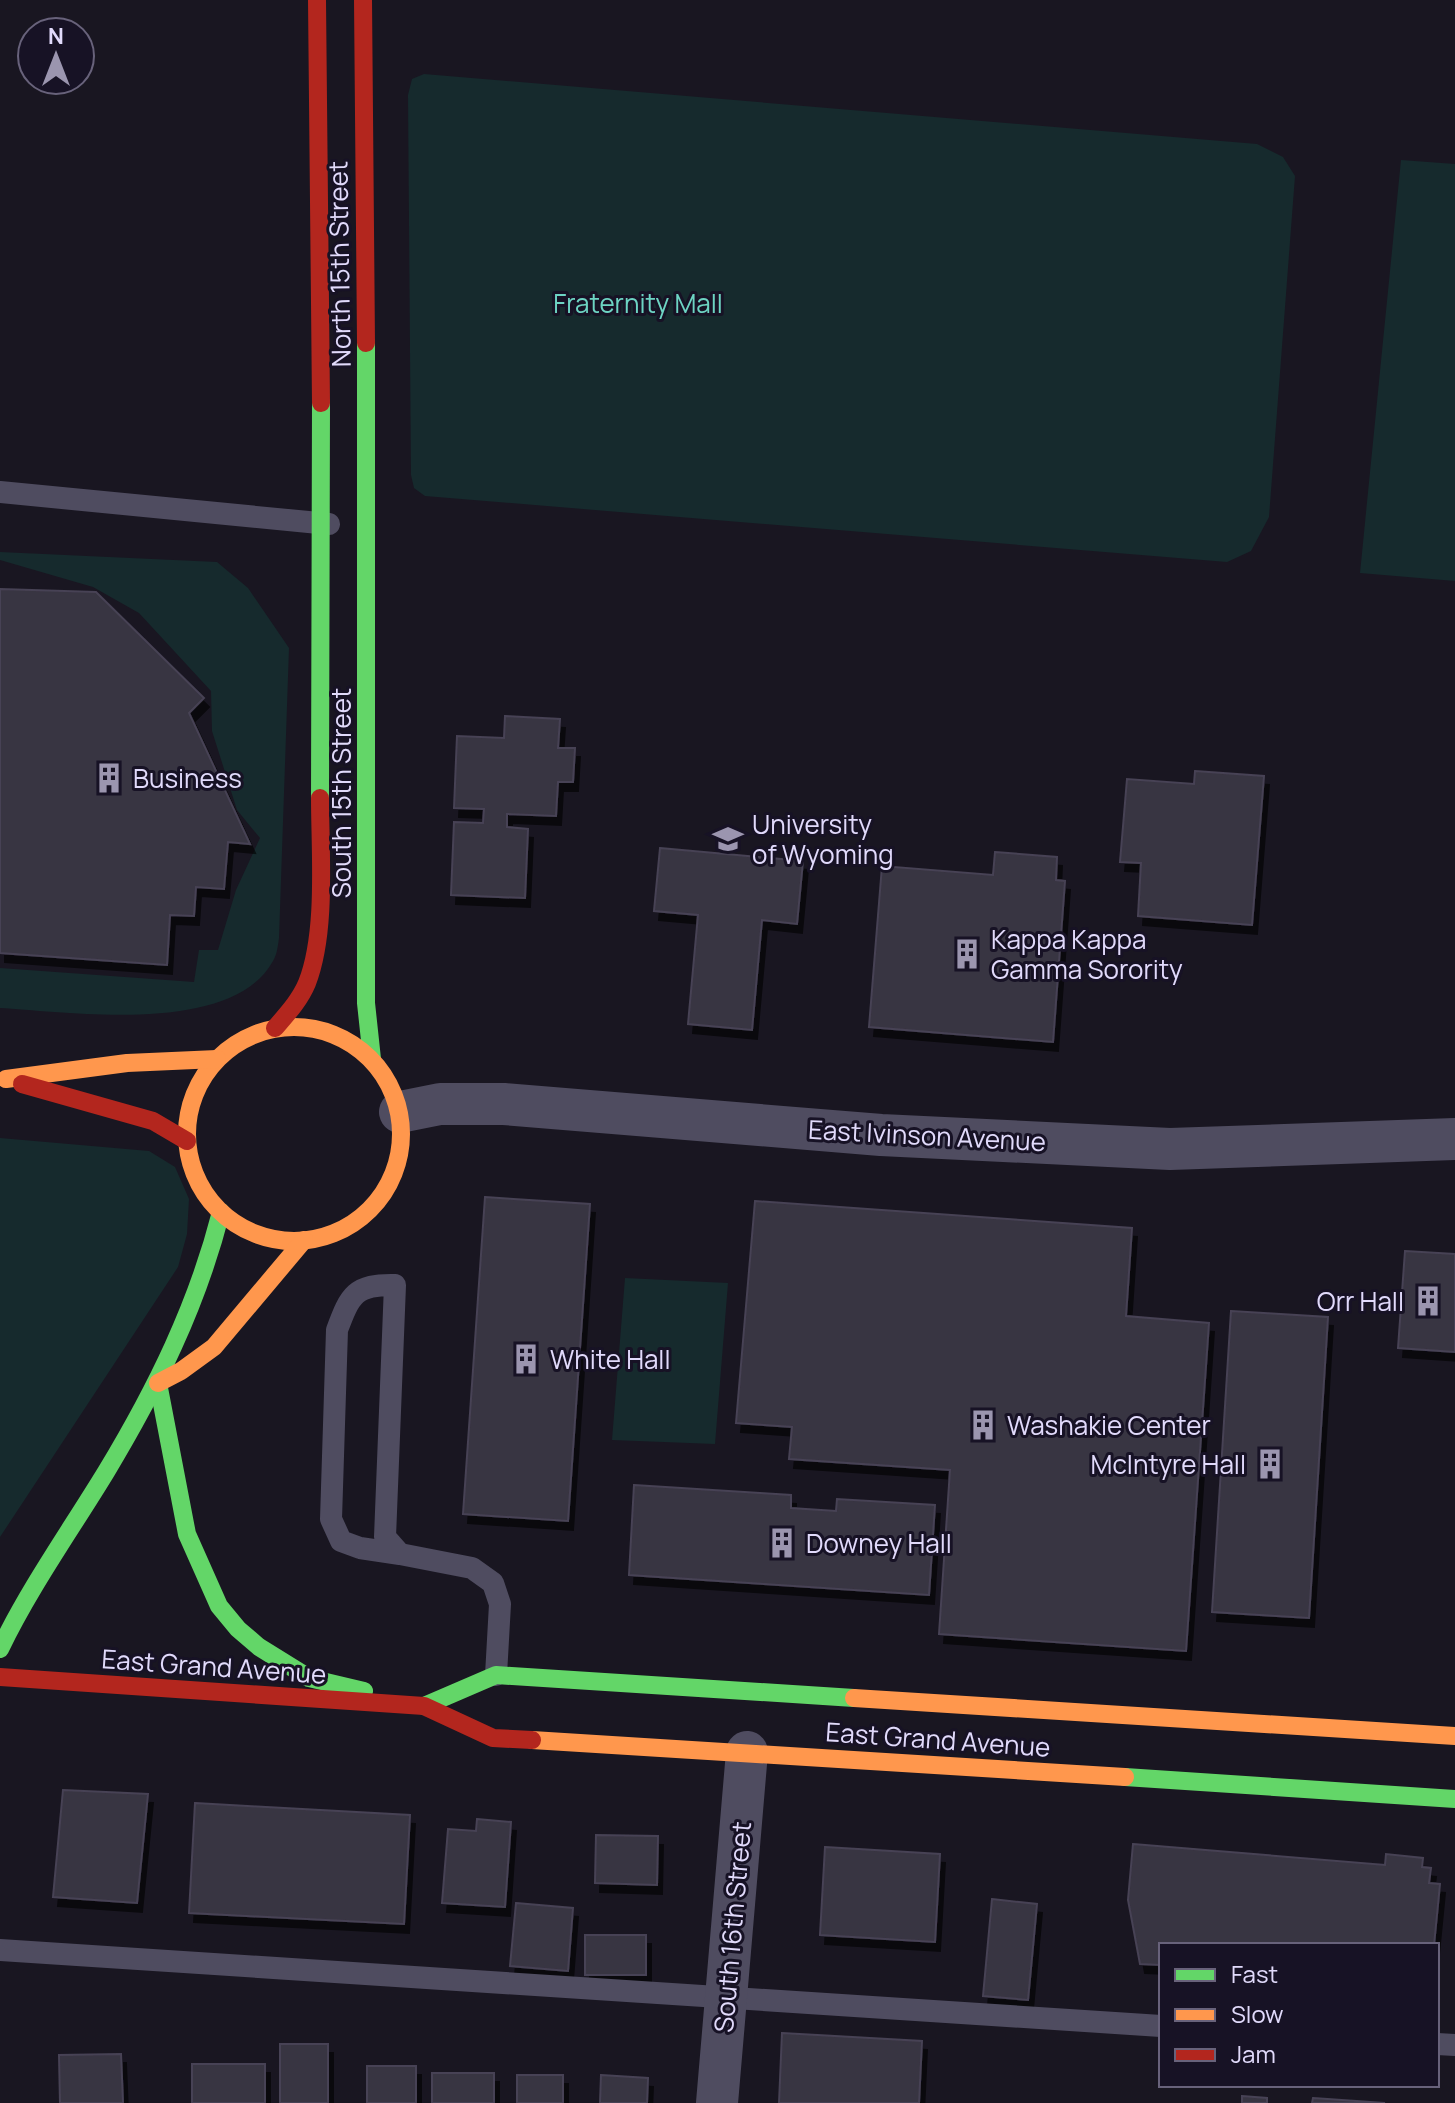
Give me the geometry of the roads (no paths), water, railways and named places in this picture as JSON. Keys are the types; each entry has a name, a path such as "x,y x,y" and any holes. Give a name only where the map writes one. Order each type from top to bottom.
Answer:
{"main road":[{"name":"North 15th Street","path":"317,0 322,523"},
{"name":"North 15th Street","path":"363,0 367,527"},
{"name":"South 15th Street","path":"275,1028 297,1005 311,978 319,927 322,523"},
{"name":"South 15th Street","path":"367,527 366,1003 372,1059"},
{"name":"South 15th Street","path":"275,1028 314,1029 338,1036 372,1059 392,1088 400,1112 402,1138 398,1163 388,1186 373,1206 353,1223 330,1235 304,1240 278,1240 253,1233 221,1212 198,1180 189,1155 187,1141 191,1103 202,1079 217,1059 238,1042 275,1028"},
{"path":"3,1078 127,1063 217,1059"},
{"path":"3,1078 84,1103 151,1118 170,1127 187,1141"},
{"path":"0,1649 16,1616 158,1383 205,1272 221,1212"},
{"path":"158,1383 214,1347 304,1240"},
{"path":"158,1383 187,1534 219,1606 238,1629 259,1647 309,1678 424,1706"},
{"name":"East Grand Avenue","path":"424,1706 496,1675 1455,1736"},
{"name":"East Grand Avenue","path":"0,1677 424,1706 493,1738 1455,1799"}],"street":[{"name":"East Ivinson Avenue","path":"400,1112 440,1104 504,1104 881,1135 1170,1149 1455,1139"},
{"name":"South 16th Street","path":"717,2103 747,1752"}],"lane":[{"path":"0,492 367,527"},
{"path":"400,1554 385,1537 395,1285 377,1285 358,1290 347,1304 337,1330 331,1519 341,1541 360,1548 472,1568 493,1583 500,1604 496,1675"},
{"path":"0,1950 1159,2026"}],"place":[{"name":"Business","path":"109,778"},
{"name":"University of Wyoming","path":"728,839"},
{"name":"Kappa Kappa Gamma Sorority","path":"967,954"},
{"name":"Orr Hall","path":"1428,1301"},
{"name":"White Hall","path":"526,1359"},
{"name":"Washakie Center","path":"983,1425"},
{"name":"McIntyre Hall","path":"1270,1464"},
{"name":"Downey Hall","path":"782,1543"}],"park label":[{"name":"Fraternity Mall","path":"638,303"}]}
